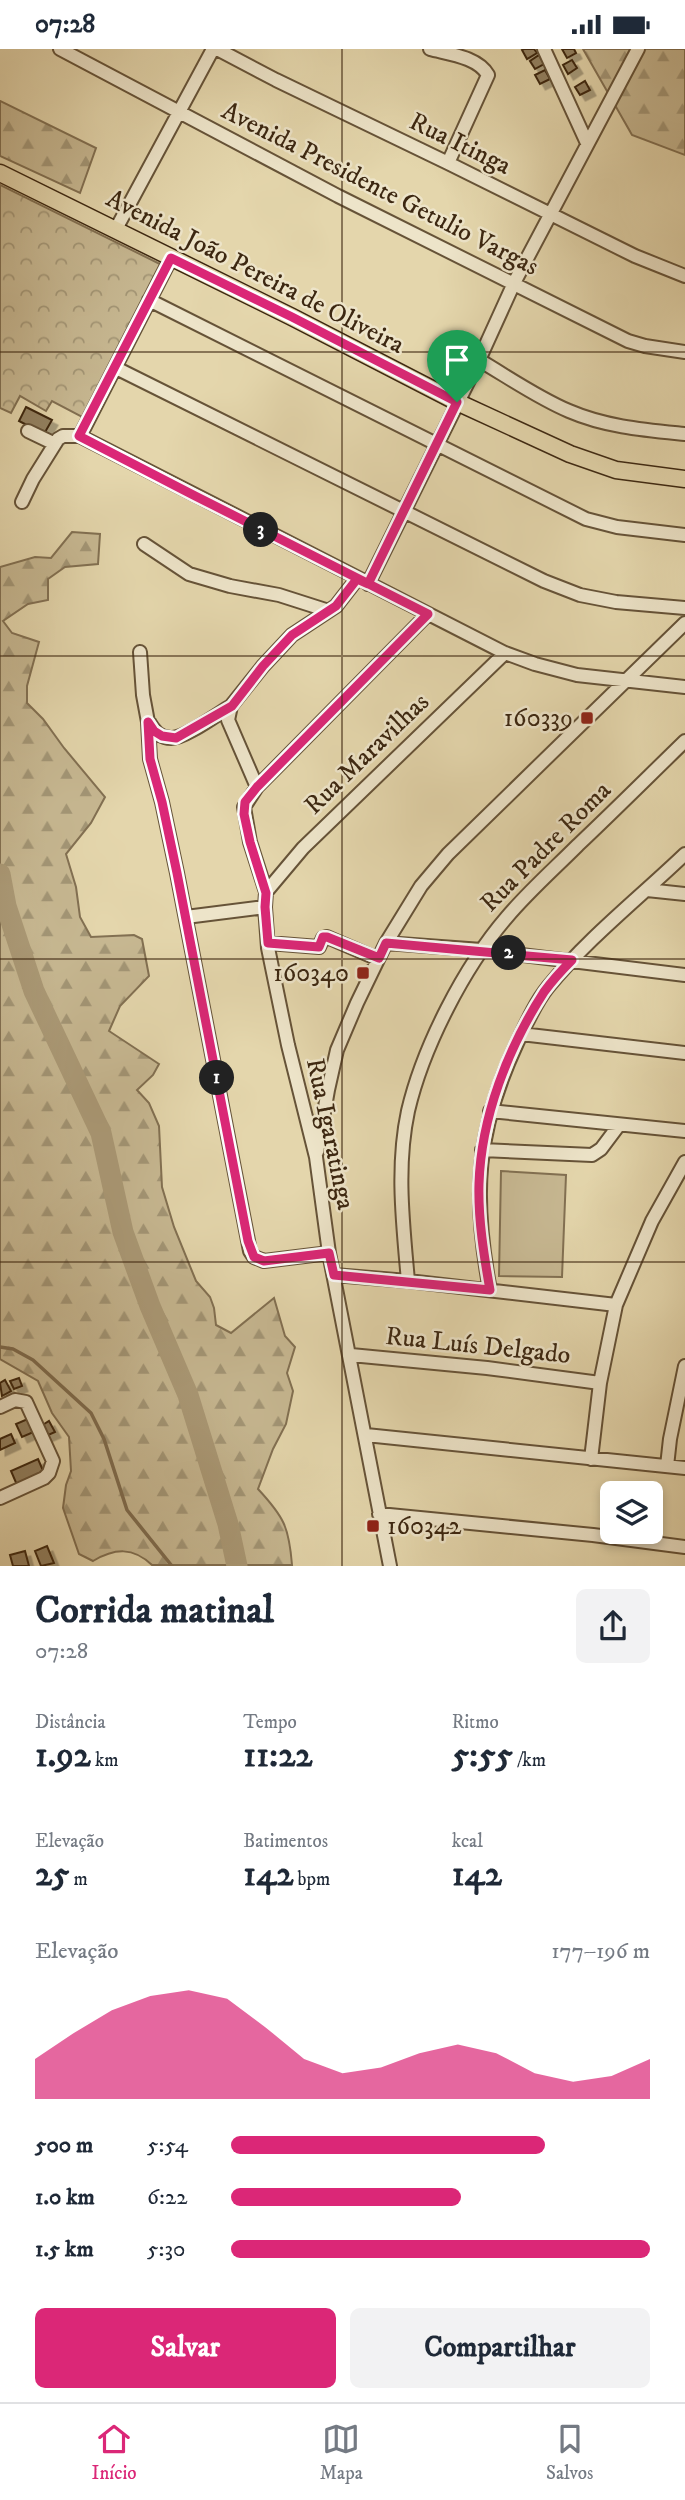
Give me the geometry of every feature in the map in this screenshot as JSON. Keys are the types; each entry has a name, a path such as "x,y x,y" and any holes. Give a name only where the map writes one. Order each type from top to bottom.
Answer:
{"main road":[{"name":"Avenida João Pereira de Oliveira","path":"0,173 457,402 593,463 642,475 685,479"}],"street":[{"name":"Avenida Presidente Getulio Vargas","path":"60,49 326,190 628,341 685,352"},
{"path":"116,229 215,49"},
{"name":"Rua Itinga","path":"215,49 660,268 685,276"},
{"path":"430,49 454,54 478,64 488,75 448,163"},
{"path":"544,49 587,143"},
{"path":"428,614 253,792 228,720 232,706 263,666 292,635 329,611 362,581 404,511 514,283 639,49"},
{"path":"79,436 171,258"},
{"path":"149,300 586,520 617,527 685,535"},
{"path":"479,360 566,410 587,418 641,430 685,434"},
{"path":"116,368 544,581 580,595 616,602 685,608"},
{"path":"28,431 55,444"},
{"path":"22,502 55,444 63,436 79,436 505,653 577,675 685,687"},
{"path":"144,544 199,577 279,595 329,611"},
{"path":"316,1157 327,1090 337,1050 386,943 421,887 448,854 685,623"},
{"path":"140,652 150,759 162,802 186,917 250,1251 254,1257 264,1261 329,1253"},
{"name":"Rua Maravilhas","path":"266,893 303,848 505,653"},
{"path":"148,722 154,731 162,736 176,738 232,706"},
{"name":"Rua Padre Roma","path":"408,1281 400,1201 408,1112 420,1068 438,1030 482,950 508,916 685,741"},
{"name":"Rua Igaratinga","path":"253,792 244,807 245,823 266,893 268,943 288,1045 316,1157 329,1253 390,1566"},
{"path":"490,1290 479,1185 482,1150 499,1081 545,990 572,960 685,854"},
{"path":"648,890 685,894"},
{"path":"186,917 265,907"},
{"path":"268,943 319,947 323,937 327,937 379,958"},
{"path":"386,943 482,950 685,975"},
{"path":"522,1034 685,1053"},
{"path":"490,1111 685,1131"},
{"path":"482,1150 592,1154 601,1149 619,1125"},
{"path":"591,1459 600,1383 616,1305 652,1221 685,1162"},
{"path":"334,1275 616,1305"},
{"name":"Rua Luís Delgado","path":"351,1355 487,1368 600,1383"},
{"path":"667,1466 685,1366"},
{"path":"0,1407 15,1400 26,1402 52,1461 44,1478 0,1498"},
{"path":"366,1434 685,1468"},
{"path":"379,1514 685,1547"}],"green space":[{"path":"583,49 685,49 685,155 632,135"},
{"path":"0,101 96,148 80,193 0,156"},
{"path":"0,185 162,265 84,418 52,401 46,411 20,396 11,413 0,408"},
{"path":"72,532 100,534 98,564 65,567 48,579 48,600 28,604 3,621 12,633 39,642 27,686 27,703 105,797 91,823 66,854 76,887 80,917 91,937 134,935 142,939 149,976 120,1006 109,1031 159,1064 153,1075 137,1090 149,1103 159,1126 162,1187 174,1227 196,1281 210,1297 216,1325 231,1333 274,1298 285,1336 295,1347 287,1373 293,1391 286,1424 258,1489 284,1523 292,1565 152,1565 131,1552 116,1552 93,1561 79,1554 63,1508 71,1471 69,1437 52,1413 38,1381 0,1359 0,567 35,557 51,558"},
{"path":"501,1171 566,1175 562,1277 499,1276"}],"building":[{"path":"534,49 537,53 527,59 522,50"},
{"path":"562,49 574,49 576,53 567,58"},
{"path":"539,55 544,64 535,69 530,61"},
{"path":"572,60 577,68 568,74 563,65"},
{"path":"545,70 550,79 540,84 535,75"},
{"path":"585,81 590,90 580,95 575,87"},
{"path":"26,407 52,420 44,434 19,421"},
{"path":"19,1378 22,1386 14,1389 10,1381"},
{"path":"5,1380 11,1391 2,1396 0,1383"},
{"path":"30,1418 36,1431 22,1437 16,1424"},
{"path":"49,1421 55,1432 46,1436 41,1426"},
{"path":"11,1434 15,1443 0,1450 0,1439"},
{"path":"38,1459 44,1473 17,1485 11,1471"},
{"path":"47,1546 54,1563 41,1566 35,1551"},
{"path":"25,1551 29,1566 13,1566 10,1555"}],"waterway":[{"path":"0,874 6,906 34,991 101,1133 123,1232 150,1306 188,1395 228,1524 237,1566"},
{"path":"0,1347 13,1349 33,1360 91,1413 104,1439 127,1510 172,1566"}],"place":[{"name":"160339","path":"587,718"},
{"name":"160340","path":"363,973"},
{"name":"160342","path":"373,1526"}],"route":[{"path":"457,402 171,258 79,436 253,526 357,579 428,614 257,787 245,802 244,814 266,893 268,943 319,947 323,937 327,937 379,958 386,943 572,960 545,990 531,1014 499,1081 490,1111 482,1150 479,1185 485,1264 490,1290 334,1275 329,1253 264,1261 258,1260 250,1251 177,873 148,747 148,722 154,731 162,736 176,738 232,706 263,666 292,635 336,606 357,579 368,584 457,402"}]}
